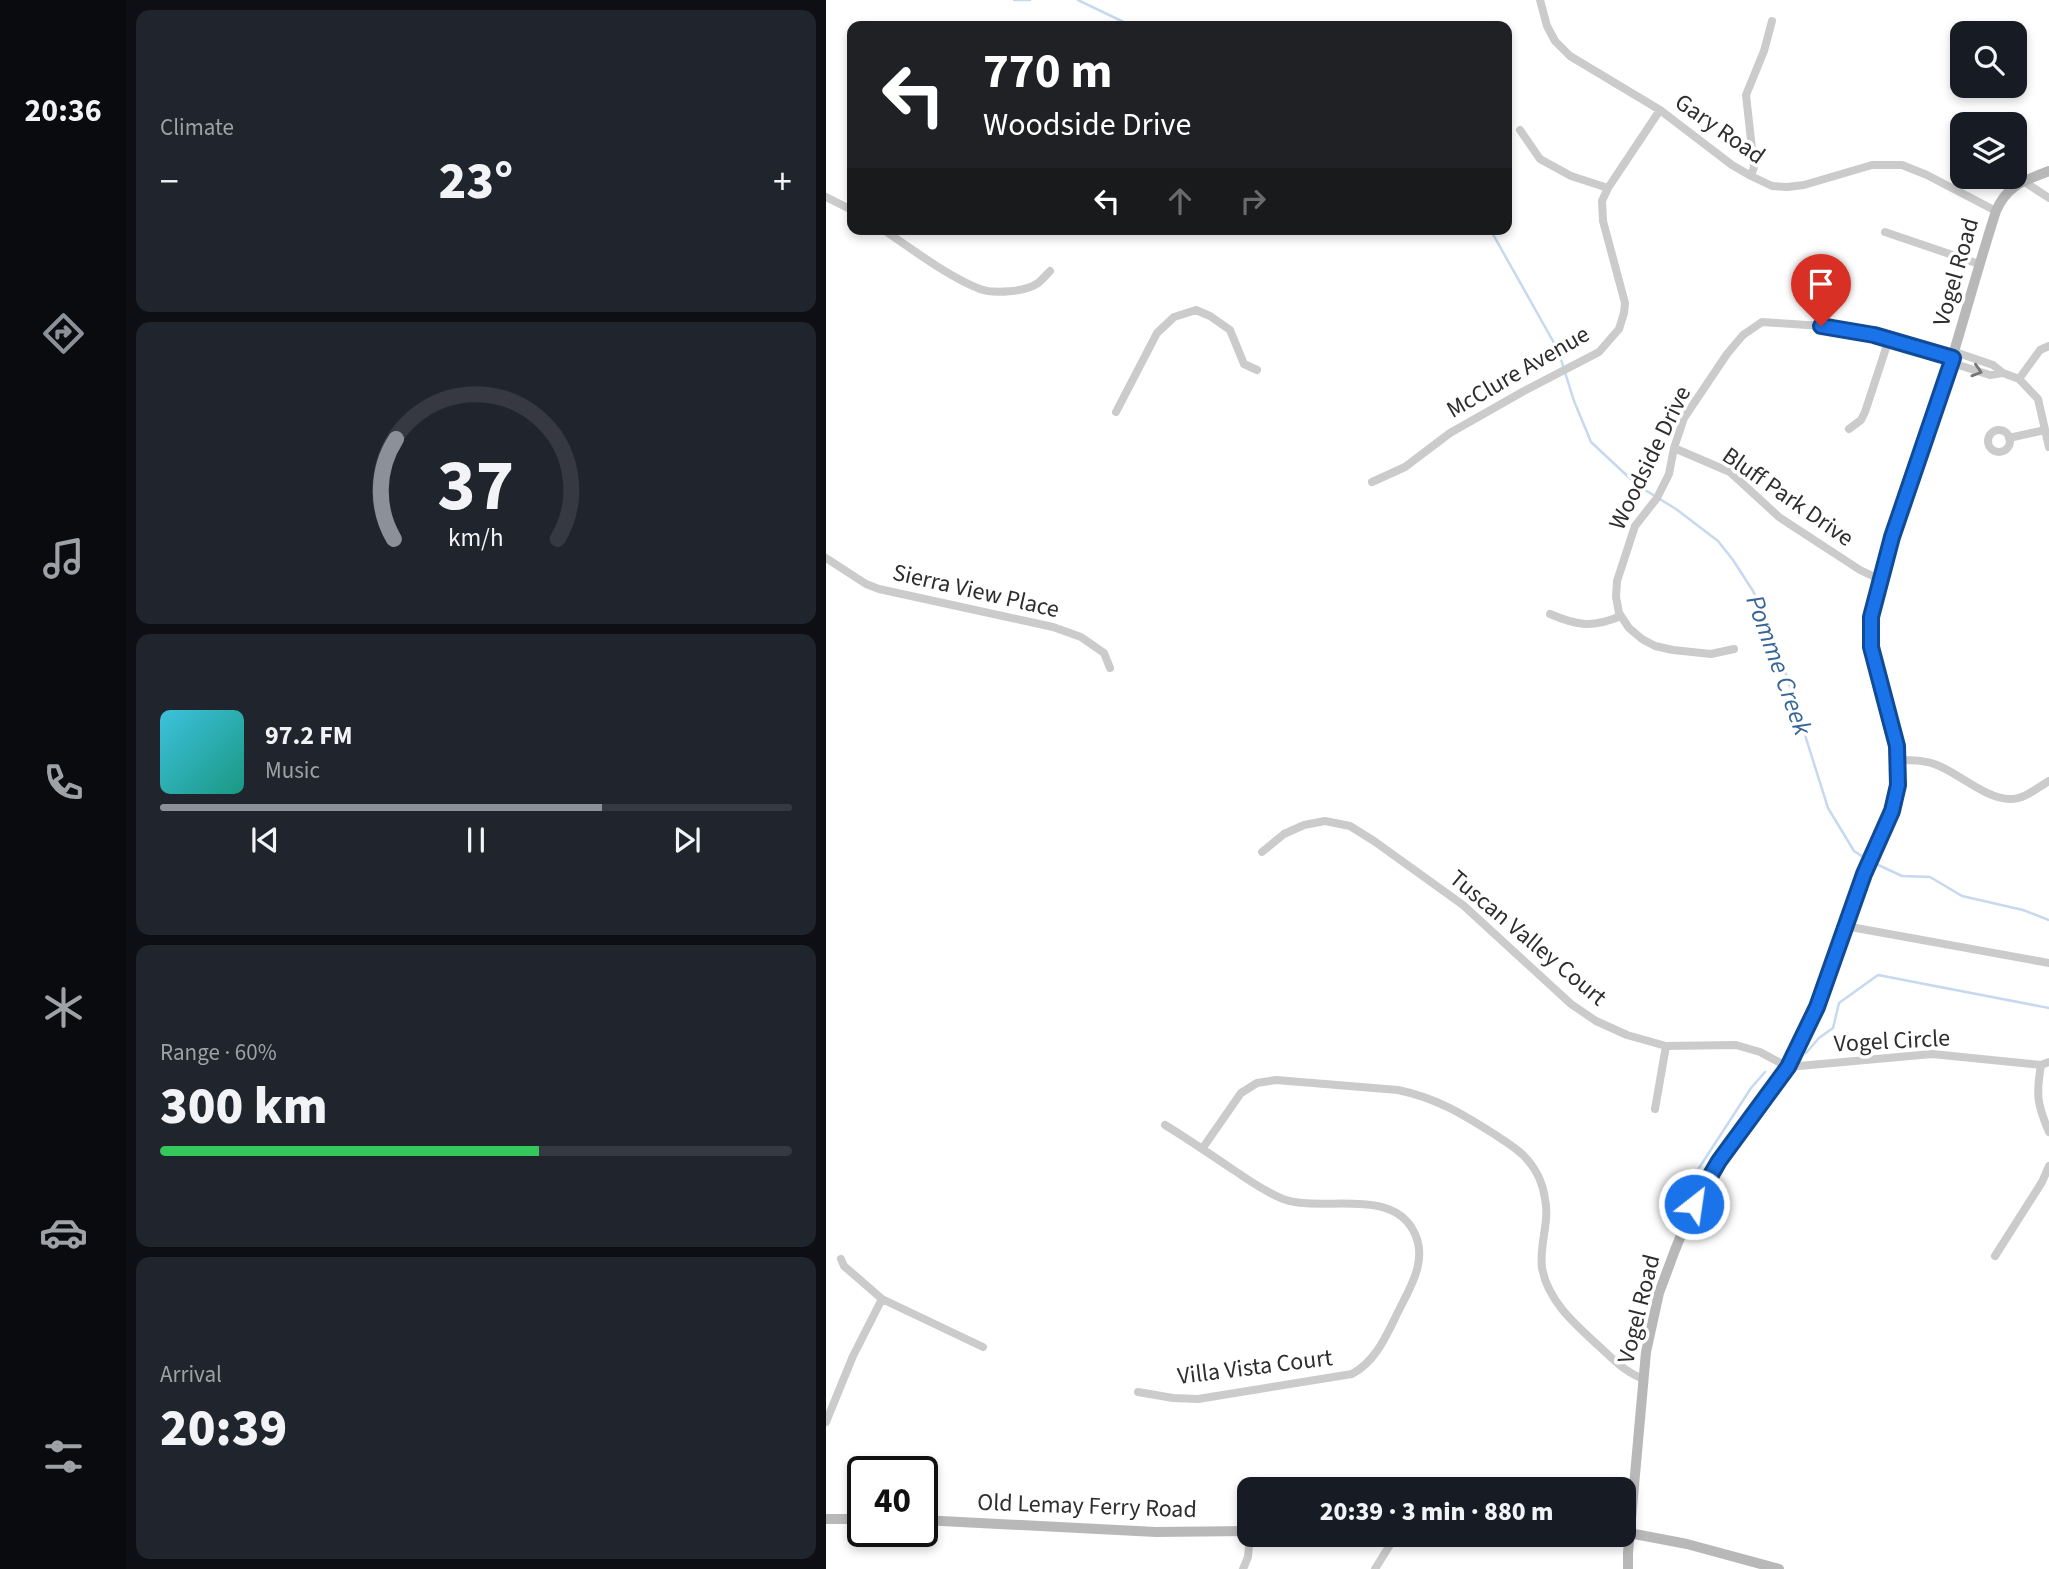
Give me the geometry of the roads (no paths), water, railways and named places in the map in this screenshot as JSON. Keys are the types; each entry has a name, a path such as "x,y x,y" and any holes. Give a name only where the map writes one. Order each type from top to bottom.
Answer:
{"street":[{"name":"Gary Road","path":"1539,0 1551,34 1570,56 1660,110 1732,164 1772,186 1804,185 1872,165 1902,165 1996,211"},
{"path":"1751,176 1754,167 1746,95 1772,21"},
{"name":"McClure Avenue","path":"1372,482 1405,467 1450,433 1599,352 1609,342 1619,329 1625,303 1603,221 1602,201 1660,110"},
{"path":"1520,130 1540,159 1571,176 1608,188"},
{"path":"2027,180 2049,172"},
{"path":"2027,184 2049,198"},
{"path":"1996,211 2005,194 2012,189"},
{"path":"826,197 847,208"},
{"name":"Vogel Road","path":"1633,1477 1646,1352 1660,1293 1694,1204 1719,1161 1788,1067 1817,1007 1864,874 1894,803 1899,760 1870,636 1871,617 1880,579 1953,358 1996,211"},
{"path":"1885,232 1979,264"},
{"path":"891,235 939,267 982,290 1005,292 1024,289 1037,284 1049,271"},
{"path":"1116,412 1157,333 1174,317 1196,310 1230,330 1244,364 1257,370"},
{"name":"Woodside Drive","path":"1621,616 1616,597 1617,581 1635,526 1657,498 1669,474 1674,448 1685,418 1727,354 1743,335 1762,321 1821,326 1889,339 1953,358 1993,365 2003,373 2019,379"},
{"path":"1849,429 1861,420 1865,412 1889,339"},
{"path":"2049,346 2040,350 2019,379 2038,399 2049,447"},
{"path":"2009,438 2045,430"},
{"name":"Bluff Park Drive","path":"1674,448 1730,472 1779,517 1850,564 1880,579"},
{"name":"Sierra View Place","path":"826,558 866,584 879,589 1053,627 1081,637 1104,653 1110,668"},
{"path":"1550,614 1566,621 1588,625 1604,623 1621,616 1629,628 1642,639 1655,646 1673,650 1711,654 1734,649"},
{"path":"1899,760 1935,764 1990,794 2007,799 2030,793 2049,781"},
{"name":"Tuscan Valley Court","path":"1262,852 1284,834 1304,825 1325,821 1350,826 1463,905 1571,1004 1596,1021 1627,1035 1666,1046 1736,1045 1760,1052 1788,1067"},
{"path":"1845,926 2049,962"},
{"path":"1655,1108 1666,1046"},
{"name":"Vogel Circle","path":"1788,1067 1932,1054 2045,1063 2038,1085 2039,1109 2049,1132"},
{"path":"1202,1149 1241,1093 1266,1080 1398,1090 1451,1107 1513,1147 1531,1165 1545,1198 1547,1221 1542,1268 1550,1289 1572,1322 1623,1368 1644,1379"},
{"name":"Villa Vista Court","path":"1138,1392 1198,1399 1352,1374 1375,1354 1418,1269 1419,1250 1415,1232 1393,1211 1373,1206 1304,1203 1281,1198 1257,1186 1165,1125"},
{"path":"1995,1256 2042,1182 2049,1166"},
{"path":"841,1259 844,1266 881,1299 983,1347"},
{"path":"826,1422 853,1356 881,1299"},
{"path":"826,1519 847,1519"},
{"name":"Old Lemay Ferry Road","path":"938,1521 1156,1532 1237,1533"},
{"path":"1636,1534 1710,1549 1779,1569"},
{"path":"1243,1569 1249,1547"},
{"path":"1375,1569 1389,1547"},
{"name":"Vogel Road","path":"1627,1547 1628,1569"}],"waterway":[{"name":"Pomme Creek","path":"1014,0 1030,0"},
{"name":"Pomme Creek","path":"1078,0 1122,21"},
{"name":"Pomme Creek","path":"1493,235 1558,350 1574,401 1591,442 1637,485 1676,509 1718,541 1753,591 1777,646 1828,808 1854,851 1868,860"},
{"name":"Pomme Creek","path":"1874,863 1902,876 1930,877 1962,896 2023,910 2049,920"},
{"path":"1806,1053 1819,1038 1833,1028 1839,1003 1878,975 2049,1008"},
{"path":"1686,1188 1751,1088 1765,1072"}]}
